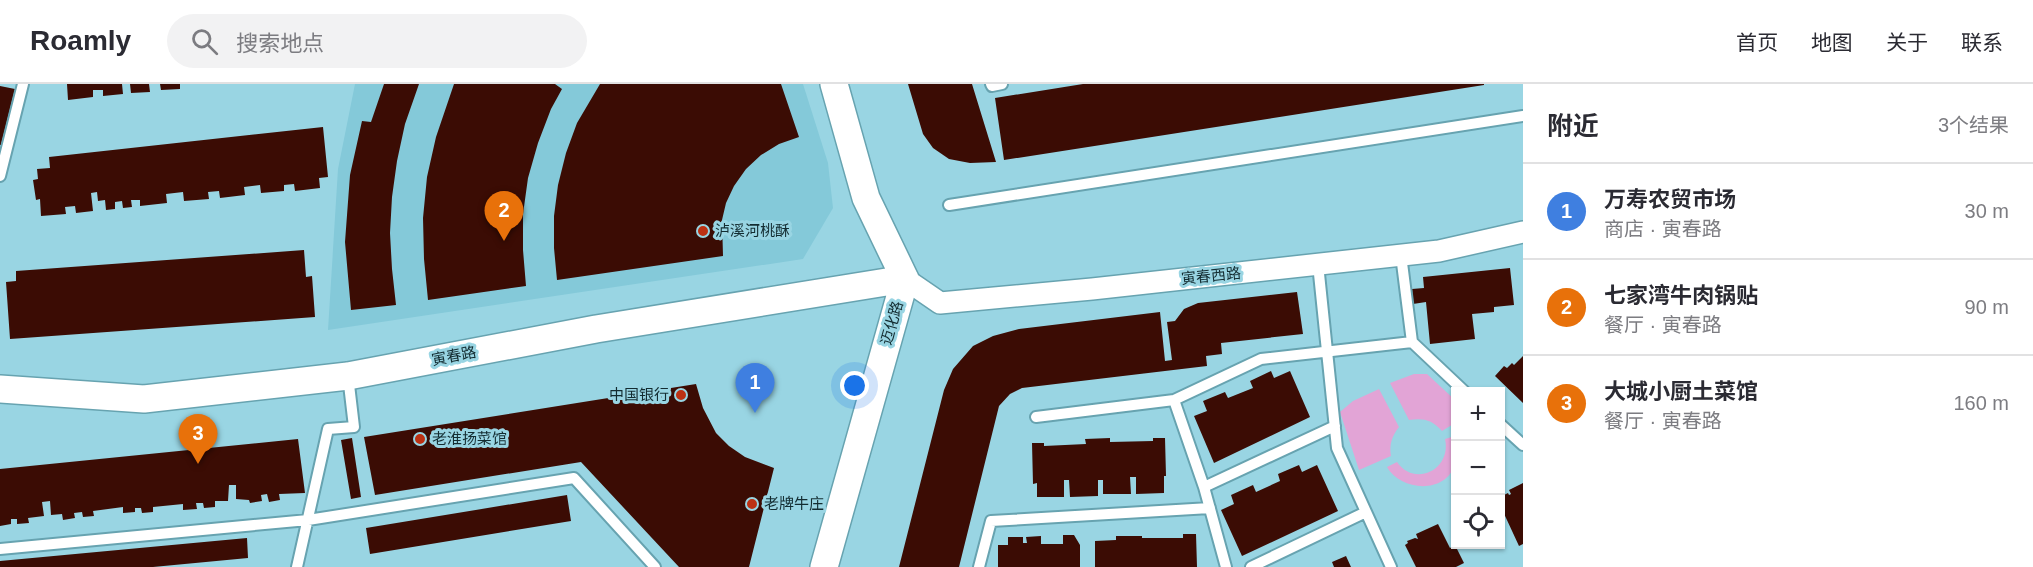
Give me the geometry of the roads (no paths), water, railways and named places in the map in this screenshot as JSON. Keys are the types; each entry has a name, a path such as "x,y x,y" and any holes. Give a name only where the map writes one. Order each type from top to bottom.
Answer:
{"street":[{"path":"834,84 866,198 904,279"},
{"name":"寅春西路","path":"904,279 940,303 1092,289 1401,255 1439,250 1523,232"},
{"name":"寅春路","path":"0,389 144,399 348,376 596,329 904,279"},
{"name":"迈化路","path":"824,567 904,279"}],"lane":[{"path":"0,176 24,84"},
{"path":"991,84 992,86 1002,84"},
{"path":"949,205 1523,116"},
{"path":"1401,255 1412,342 1460,387"},
{"path":"1318,264 1337,448 1391,567"},
{"path":"1036,417 1174,400 1261,358 1412,342"},
{"path":"297,567 328,429 354,427 348,376"},
{"path":"1174,400 1204,487 1226,567"},
{"path":"1204,487 1335,426"},
{"path":"1505,429 1523,445"},
{"path":"0,549 308,520 573,478 655,567"},
{"path":"980,567 991,521 1210,508"},
{"path":"1251,567 1366,512"}],"place":[{"name":"泸溪河桃酥","path":"703,231"},
{"name":"七家湾牛肉锅贴","path":"504,241"},
{"name":"中国银行","path":"681,395"},
{"name":"万寿农贸市场","path":"755,413"},
{"name":"老淮扬菜馆","path":"420,439"},
{"name":"大城小厨土菜馆","path":"198,464"},
{"name":"老牌牛庄","path":"752,504"}]}
